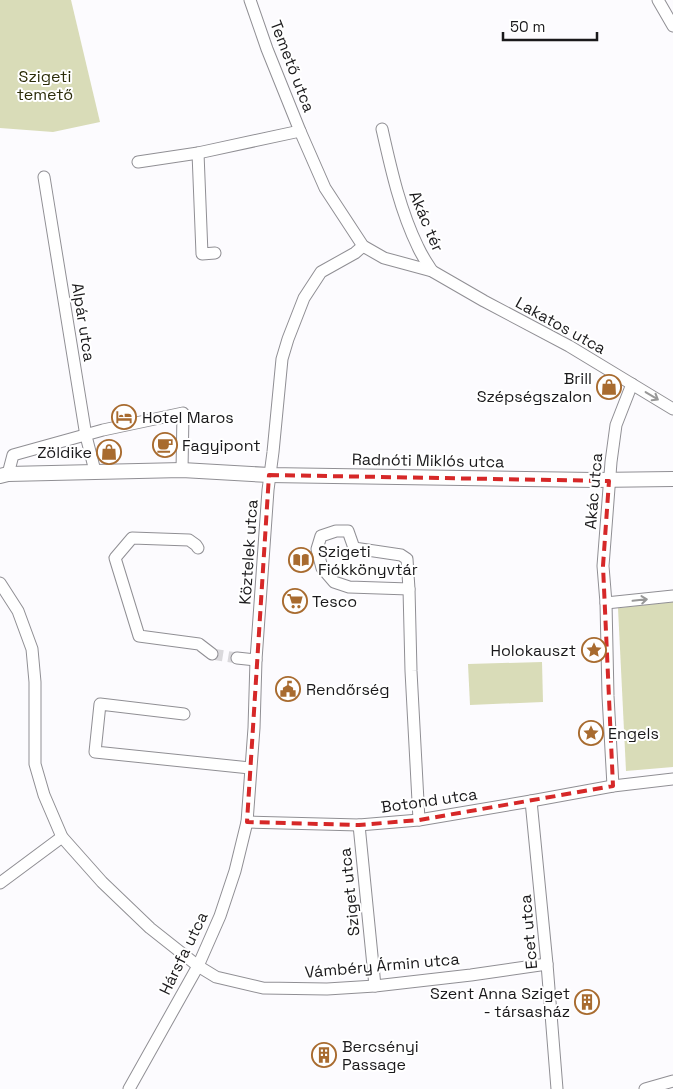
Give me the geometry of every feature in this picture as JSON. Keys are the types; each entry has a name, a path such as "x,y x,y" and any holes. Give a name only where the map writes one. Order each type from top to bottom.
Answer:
{"street":[{"name":"Temető utca","path":"138,162 198,153 300,131 250,0"},
{"path":"658,0 673,26"},
{"name":"Akác tér","path":"382,129 391,169 407,222 419,249 432,271"},
{"name":"Akác tér","path":"300,131 325,188 363,246 384,258 432,271"},
{"path":"198,153 202,254 215,253"},
{"name":"Alpár utca","path":"44,178 86,436 95,471"},
{"name":"Köztelek utca","path":"247,822 269,475 282,359 304,298 321,272 355,253 363,246"},
{"name":"Lakatos utca","path":"432,271 569,346 673,408"},
{"name":"Akác utca","path":"614,786 603,566 609,481 616,425 632,384"},
{"name":"Radnóti Miklós utca","path":"182,470 183,413 103,430 13,455 4,475 182,470 269,475 609,481 673,479"},
{"path":"409,589 349,587 334,582 322,568 318,550 321,536 336,531 348,531 354,548 401,555 407,559 409,589 411,671 419,820"},
{"path":"198,548 189,540 132,538 114,558 139,636 199,644 212,654"},
{"name":"Vámbéry Ármin utca","path":"0,583 18,611 32,649 35,682 35,764 44,794 62,837 102,882 150,928 198,966 216,977 263,988 327,989 375,986 547,964"},
{"path":"606,603 673,596"},
{"path":"237,658 256,660"},
{"path":"184,714 100,704 95,752 250,768"},
{"name":"Botond utca","path":"247,822 359,825 419,820 614,786 673,779"},
{"name":"Ecet utca","path":"531,801 557,1089"},
{"name":"Hársfa utca","path":"129,1089 198,966 220,916 235,871 247,822"},
{"name":"Sziget utca","path":"359,825 375,986"},
{"path":"0,883 62,837"},
{"path":"645,1089 673,1081"}],"highlighted area":[{"path":"269,475 609,481 603,566 613,786 419,820 359,825 247,822"}],"green space":[{"name":"Szigeti temető","path":"0,0 71,0 100,122 53,132 0,128"},
{"path":"673,602 673,767 626,771 618,608"},
{"path":"542,662 543,702 470,705 468,664"}],"tunnel":[{"path":"212,654 237,658"}],"place":[{"name":"Brill Szépségszalon","path":"609,387"},
{"name":"Hotel Maros","path":"124,417"},
{"name":"Fagyipont","path":"165,445"},
{"name":"Zöldike","path":"109,452"},
{"name":"Szigeti Fiókkönyvtár","path":"301,560"},
{"name":"Tesco","path":"295,601"},
{"name":"Holokauszt","path":"594,650"},
{"name":"Rendőrség","path":"288,689"},
{"name":"Engels","path":"591,733"},
{"name":"Szent Anna Sziget - társasház","path":"587,1002"},
{"name":"Bercsényi Passage","path":"324,1055"}]}
